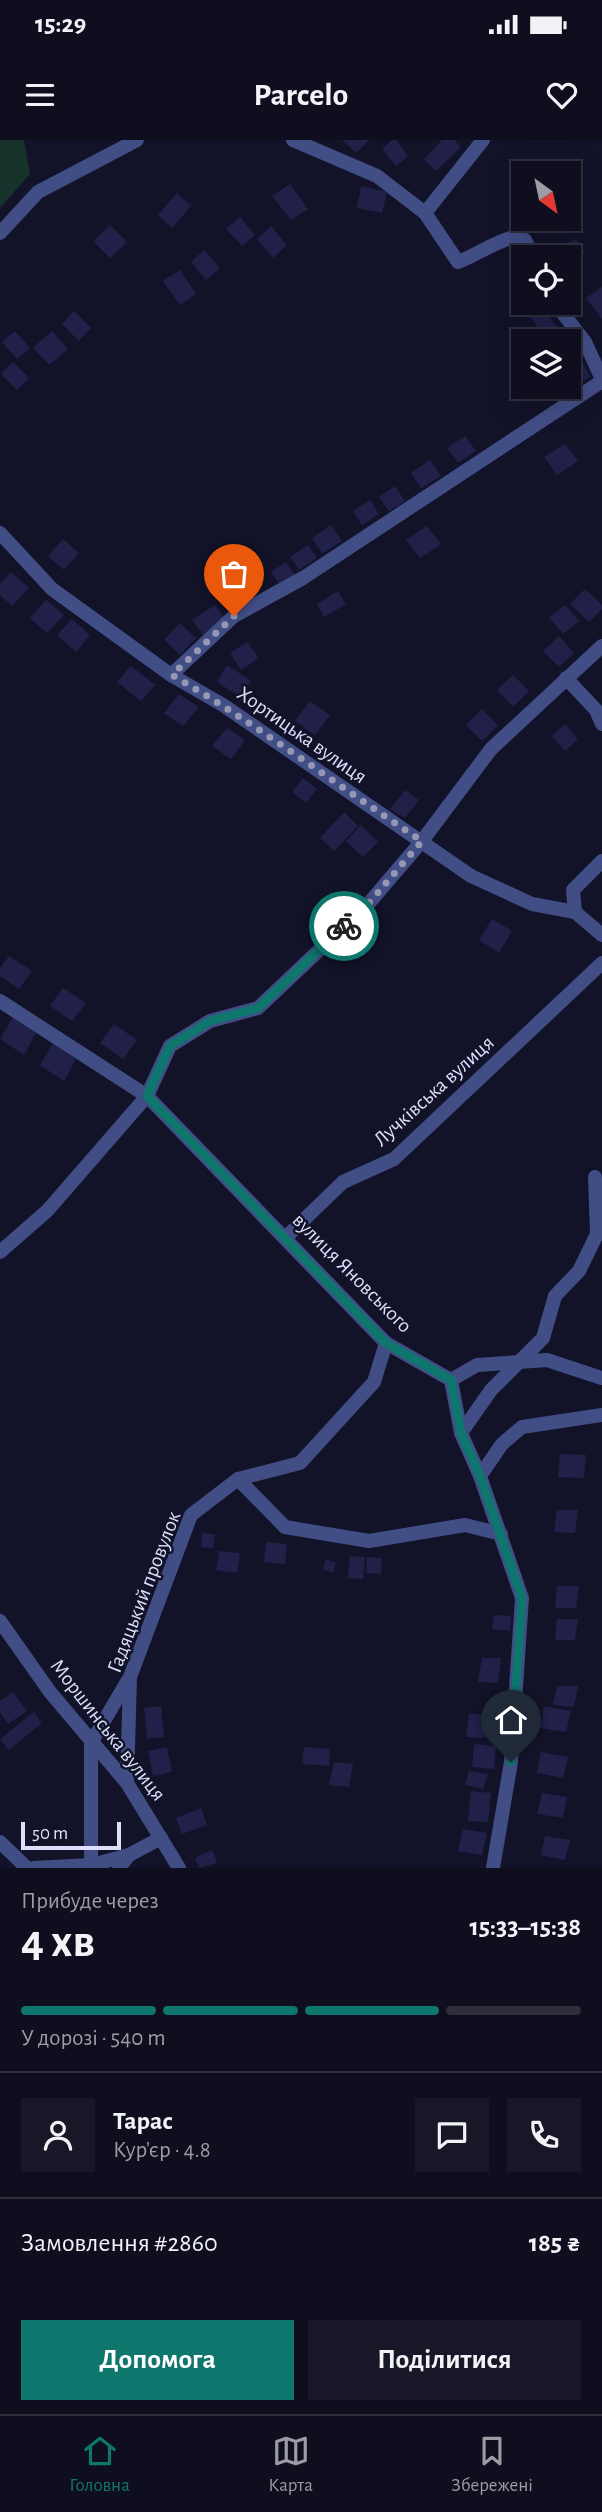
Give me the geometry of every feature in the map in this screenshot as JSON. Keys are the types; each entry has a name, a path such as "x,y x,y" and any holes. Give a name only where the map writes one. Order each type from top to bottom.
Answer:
{"street":[{"path":"0,233 38,192 137,140"},
{"path":"293,140 377,176 425,213 458,262 479,254 497,240 517,236 525,240 527,245"},
{"path":"425,213 483,140"},
{"path":"172,675 234,616 303,578 602,380 586,342 565,315"},
{"name":"Хортицька вулиця","path":"0,533 52,589 172,675 223,705 471,876 532,904 575,912 602,935"},
{"path":"0,1252 47,1211 147,1096 170,1046 210,1021 258,1008 369,903 422,841 491,750 602,646"},
{"path":"566,678 596,710 602,723"},
{"path":"575,912 573,890 602,861"},
{"name":"Лучківська вулиця","path":"286,1237 343,1182 394,1159 602,963"},
{"name":"вулиця Яновського","path":"0,1001 147,1096 386,1343 451,1380"},
{"path":"461,1433 491,1390 522,1362 543,1338 555,1296 579,1271 597,1234 595,1177"},
{"name":"Гадяцький провулок","path":"128,1783 130,1676 191,1515 238,1479 300,1463 374,1382 386,1343"},
{"path":"494,1868 511,1762 522,1598 480,1476 461,1433 451,1380 477,1365 547,1360 602,1378"},
{"path":"480,1476 502,1444 522,1427 602,1415"},
{"path":"238,1479 285,1527 369,1541 465,1524 501,1534"},
{"name":"Моршинська вулиця","path":"0,1620 50,1692 128,1783 179,1868"},
{"path":"91,1866 91,1743 130,1676"},
{"path":"33,1868 91,1866 129,1855 161,1838"},
{"path":"0,1842 27,1868"},
{"path":"119,1868 129,1855"}],"green space":[{"path":"0,140 24,140 30,174 0,208"}],"building":[{"path":"342,140 369,140 356,153"},
{"path":"392,140 396,140 408,156 396,166 382,149"},
{"path":"442,140 454,140 461,147 436,171 424,159"},
{"path":"290,184 308,209 291,220 272,196"},
{"path":"361,186 387,192 382,213 357,208"},
{"path":"177,193 191,206 172,228 158,215"},
{"path":"240,217 255,235 242,246 226,229"},
{"path":"110,225 127,242 110,258 93,241"},
{"path":"271,226 287,245 273,258 257,239"},
{"path":"576,239 580,245 566,245"},
{"path":"204,250 220,268 206,280 191,262"},
{"path":"180,270 196,294 180,305 163,281"},
{"path":"602,287 602,319 586,298"},
{"path":"74,311 91,328 79,341 62,324"},
{"path":"529,315 549,315 558,329 539,329"},
{"path":"15,331 30,348 17,359 2,342"},
{"path":"52,331 68,349 49,365 33,348"},
{"path":"13,362 29,378 17,390 1,374"},
{"path":"581,362 590,377 581,382"},
{"path":"465,436 476,451 458,463 447,448"},
{"path":"565,444 578,461 557,475 544,457"},
{"path":"430,460 441,476 421,488 411,473"},
{"path":"395,486 405,501 389,511 379,497"},
{"path":"370,500 379,514 362,525 353,511"},
{"path":"331,525 342,541 322,554 312,538"},
{"path":"427,526 441,544 420,558 406,540"},
{"path":"63,539 79,553 64,570 48,556"},
{"path":"308,545 317,558 299,570 290,557"},
{"path":"237,551 245,564 229,575 220,562"},
{"path":"286,562 295,575 280,585 271,572"},
{"path":"11,572 29,588 12,606 0,595 0,584"},
{"path":"585,589 602,605 602,609 589,622 570,604"},
{"path":"338,591 346,604 324,617 317,604"},
{"path":"46,600 64,615 47,633 30,618"},
{"path":"215,605 226,621 204,636 192,620"},
{"path":"565,605 579,621 563,634 549,618"},
{"path":"72,619 90,635 76,652 57,635"},
{"path":"180,623 196,638 180,655 164,640"},
{"path":"559,636 574,653 559,667 543,651"},
{"path":"247,642 259,658 241,670 230,653"},
{"path":"227,665 251,681 239,696 217,682"},
{"path":"131,666 155,685 141,701 117,682"},
{"path":"513,675 529,691 513,707 497,690"},
{"path":"179,694 199,707 183,726 164,713"},
{"path":"310,701 330,715 315,735 295,721"},
{"path":"482,709 498,726 482,741 466,725"},
{"path":"565,724 578,739 565,751 552,736"},
{"path":"227,728 245,740 231,759 212,746"},
{"path":"303,778 317,789 306,803 292,792"},
{"path":"405,790 419,800 405,818 390,809"},
{"path":"344,812 358,826 334,851 320,838"},
{"path":"361,825 378,842 363,857 346,841"},
{"path":"492,919 512,931 499,953 479,940"},
{"path":"9,956 32,971 19,989 0,976 0,968"},
{"path":"63,988 86,1003 72,1021 50,1006"},
{"path":"13,1017 36,1033 24,1055 0,1039"},
{"path":"114,1024 137,1040 123,1059 100,1043"},
{"path":"53,1043 76,1059 64,1081 40,1065"},
{"path":"560,1454 586,1455 584,1478 558,1477"},
{"path":"557,1510 578,1510 575,1533 554,1532"},
{"path":"202,1533 215,1534 213,1549 201,1547"},
{"path":"266,1542 287,1544 285,1564 264,1562"},
{"path":"219,1551 240,1553 237,1573 216,1570"},
{"path":"350,1556 365,1557 363,1579 348,1578"},
{"path":"367,1557 382,1558 381,1574 366,1573"},
{"path":"326,1559 336,1563 333,1573 323,1569"},
{"path":"557,1586 579,1586 576,1608 555,1608"},
{"path":"494,1615 511,1616 510,1631 492,1629"},
{"path":"557,1619 578,1619 575,1640 555,1640"},
{"path":"482,1658 501,1658 498,1683 478,1682"},
{"path":"557,1686 578,1686 574,1707 553,1705"},
{"path":"13,1692 27,1711 8,1724 0,1712 0,1701"},
{"path":"161,1706 164,1737 147,1739 144,1708"},
{"path":"544,1706 571,1711 566,1732 540,1728"},
{"path":"34,1712 42,1723 9,1750 0,1739"},
{"path":"469,1714 488,1714 485,1738 466,1737"},
{"path":"474,1744 496,1746 494,1769 472,1767"},
{"path":"167,1747 172,1772 153,1776 148,1751"},
{"path":"304,1747 330,1749 329,1766 302,1764"},
{"path":"541,1752 568,1757 563,1778 537,1773"},
{"path":"334,1762 353,1764 349,1787 329,1785"},
{"path":"469,1771 488,1774 483,1789 465,1785"},
{"path":"471,1791 491,1793 488,1822 468,1821"},
{"path":"542,1793 567,1797 563,1818 537,1814"},
{"path":"201,1808 207,1825 182,1834 176,1818"},
{"path":"463,1829 487,1833 482,1855 458,1851"},
{"path":"545,1836 570,1840 565,1860 541,1855"},
{"path":"212,1850 217,1863 199,1868 195,1858"}],"way so far":[{"path":"234,616 172,675 223,705 422,841 369,903 344,926"}],"route":[{"path":"344,926 258,1008 210,1021 170,1046 147,1096 386,1343 451,1380 461,1433 480,1476 522,1598 511,1762"}]}
